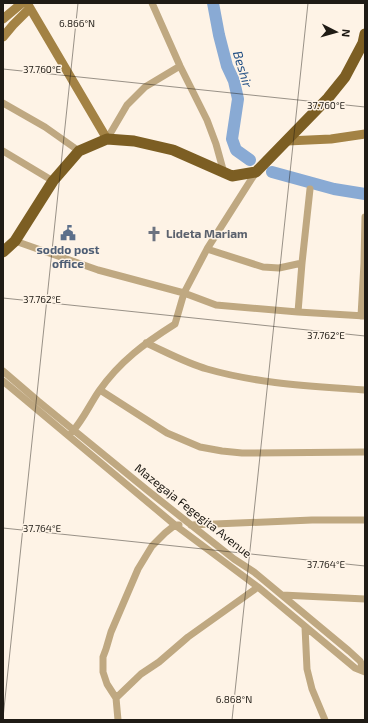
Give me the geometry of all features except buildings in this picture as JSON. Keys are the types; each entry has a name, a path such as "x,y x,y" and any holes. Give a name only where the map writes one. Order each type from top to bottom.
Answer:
{"highway":[{"path":"3,252 15,240 53,181 80,151 107,139 134,141 172,150 232,176 256,172 328,98 345,77 363,44 365,34"}],"main road":[{"path":"3,19 22,3"},
{"path":"3,37 31,5 107,139"},
{"path":"287,141 331,139 365,134"}],"street":[{"path":"152,3 180,66 207,120 216,144 224,173"},
{"path":"107,139 127,105 145,87 180,66"},
{"path":"3,103 45,127 80,151"},
{"path":"3,151 53,181"},
{"path":"72,432 118,366 146,343 175,324 184,293 207,249 256,172"},
{"path":"298,312 310,189"},
{"path":"15,240 98,270 184,293 216,305 363,316 365,217"},
{"path":"207,249 263,267 279,268 302,263"},
{"path":"146,343 206,369 237,376 284,384 365,390"},
{"name":"Mazegaja Fegegita Avenue","path":"3,372 38,401 175,525 258,587 355,668 365,671"},
{"name":"Mazegaja Fegegita Avenue","path":"3,381 72,432 234,559 254,572 350,651 360,661 365,671"},
{"path":"100,390 167,433 200,447 242,453 365,452"},
{"path":"118,720 116,698 107,684 103,672 103,657 111,632 138,569 152,546 165,533 175,525 193,526 312,520 365,520"},
{"path":"116,698 132,682 159,662 188,636 258,587"},
{"path":"282,596 365,599"},
{"path":"305,627 307,669 312,689 325,720"}],"waterway":[{"name":"Beshir","path":"213,3 227,66 234,81 238,99 232,139 236,150 250,160"},
{"name":"Beshir","path":"272,172 334,189 365,194"}],"place":[{"name":"soddo post office","path":"68,233"},
{"name":"Lideta Mariam","path":"154,234"}]}
